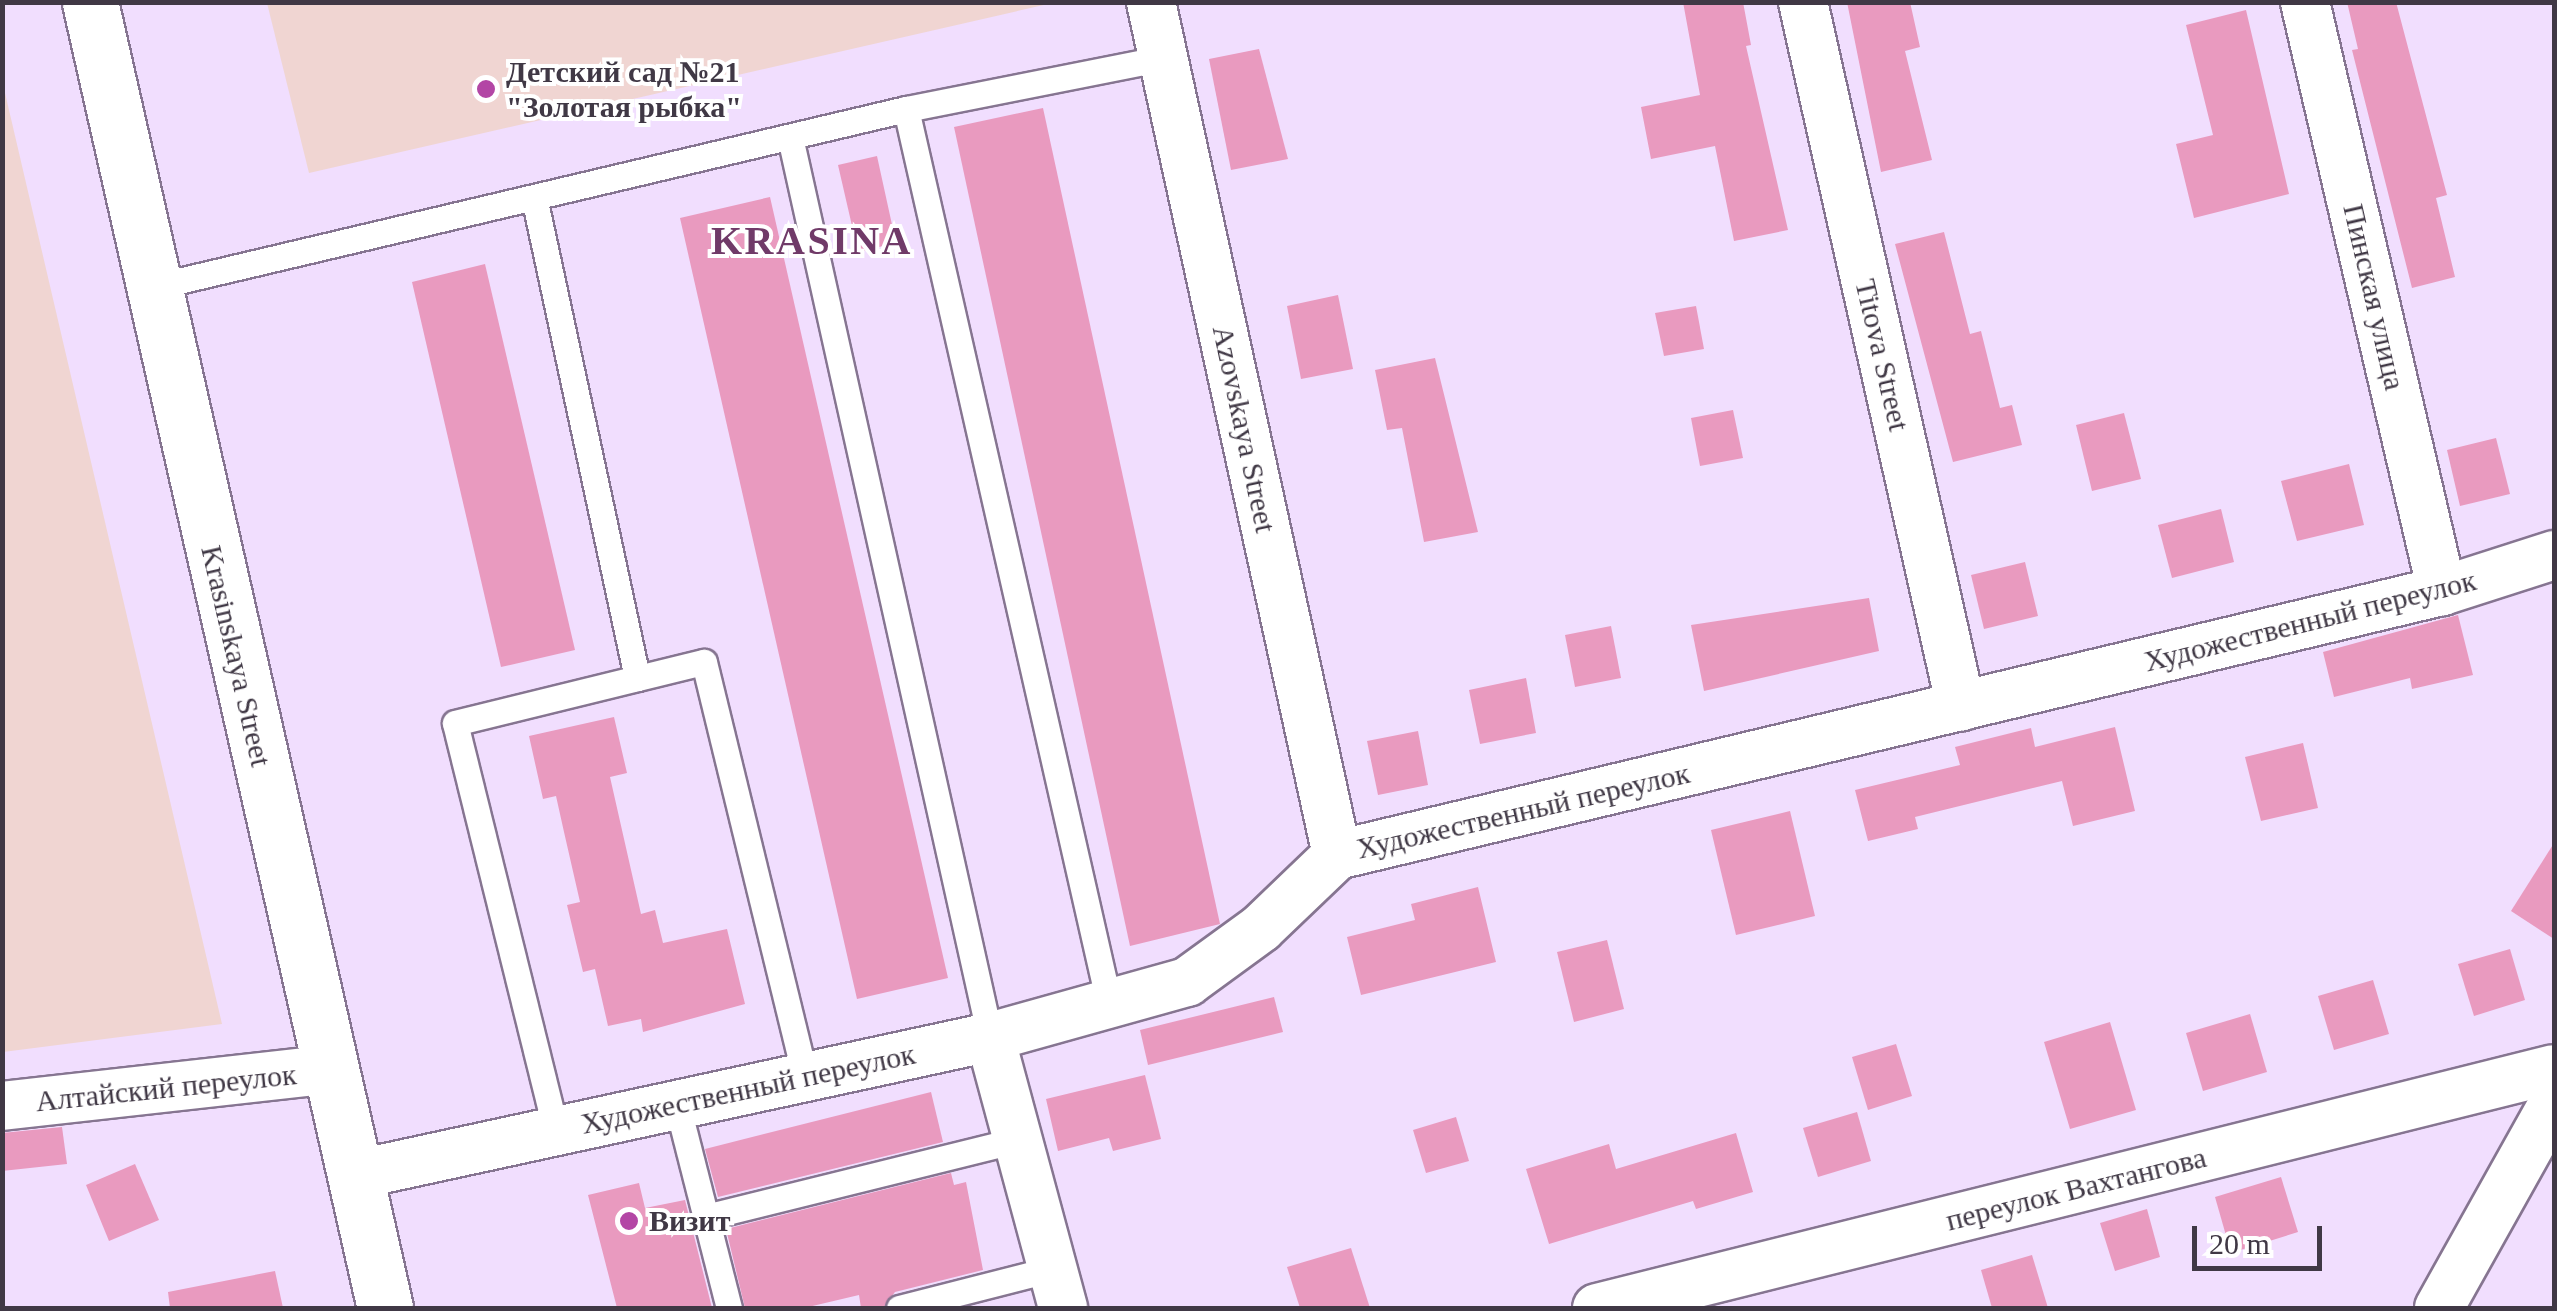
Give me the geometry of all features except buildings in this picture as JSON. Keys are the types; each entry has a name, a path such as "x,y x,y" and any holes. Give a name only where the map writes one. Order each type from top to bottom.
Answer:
{"main road":[{"name":"Krasinskaya Street","path":"90,2 385,1308"}],"street":[{"name":"Azovskaya Street","path":"1151,2 1337,855"},
{"name":"Titova Street","path":"1803,2 1961,707"},
{"name":"Пинская улица","path":"2305,2 2442,591"},
{"name":"Художественный переулок","path":"354,1175 990,1037 1187,982 1261,928 1337,855 2442,591 2554,555"},
{"path":"990,1037 1058,1289"},
{"name":"переулок Вахтангова","path":"1596,1308 2554,1068"},
{"name":"Алтайский переулок","path":"2,1106 330,1070"},
{"path":"2439,1308 2554,1102"}],"lane":[{"path":"154,287 906,109 1163,58"},
{"path":"906,109 1110,1004"},
{"path":"790,137 990,1037"},
{"path":"534,197 637,678"},
{"path":"556,1131 455,722 704,662 805,1075"},
{"path":"678,1104 729,1308"},
{"path":"706,1217 1018,1140"},
{"path":"899,1308 1058,1289"}],"shaded area":[{"name":"Детский сад №21 \"Золотая рыбка\"","path":"267,2 1057,2 309,173 267,3"},
{"path":"2,80 222,1024 3,1052 2,1052"}],"place":[{"name":"Детский сад №21 \"Золотая рыбка\"","path":"486,89"},
{"name":"Визит","path":"629,1221"}],"district":[{"name":"KRASINA","path":"812,241"}]}
